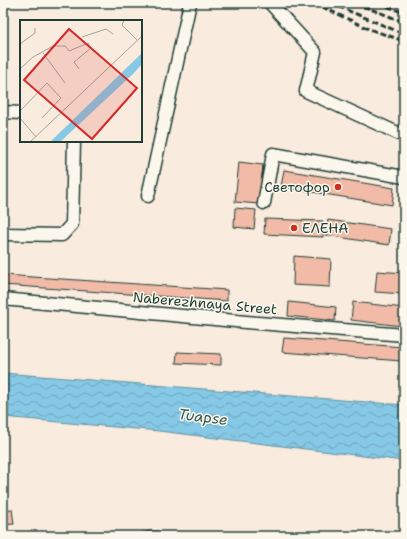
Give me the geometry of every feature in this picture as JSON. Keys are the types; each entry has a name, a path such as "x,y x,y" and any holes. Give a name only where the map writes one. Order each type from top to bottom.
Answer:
{"street":[{"path":"148,196 190,3"},
{"path":"270,3 315,52 306,91 404,136"},
{"path":"3,112 20,113"},
{"path":"3,234 62,235 72,224 74,142"},
{"path":"264,203 273,154 404,177"},
{"name":"Naberezhnaya Street","path":"3,299 404,335"}],"water":[{"name":"Tuapse","path":"3,373 404,405 404,461 159,431 3,417"}],"building":[{"path":"81,3 126,3 126,5"},
{"path":"239,162 263,165 259,204 235,202"},
{"name":"Светофор","path":"284,170 394,188 392,205 281,187"},
{"path":"235,208 256,210 254,229 234,227"},
{"name":"ЕЛЕНА","path":"265,219 323,221 323,237 264,234"},
{"path":"328,220 391,229 389,245 325,235"},
{"path":"294,256 331,259 330,287 293,285"},
{"path":"377,271 404,273 404,294 375,292"},
{"path":"3,275 227,290 227,301 3,285"},
{"path":"289,302 336,307 335,321 288,316"},
{"path":"353,302 404,308 402,326 351,320"},
{"path":"284,338 403,347 402,361 282,352"},
{"path":"177,352 221,354 221,365 176,363"},
{"path":"12,509 14,524 3,525 3,510"},
{"path":"108,531 109,536 73,536"},
{"path":"158,531 166,536 139,536 144,532"}],"railway":[{"path":"314,3 369,29 404,41"},
{"path":"330,3 404,34"},
{"path":"355,3 404,22"},
{"path":"379,3 404,13"},
{"path":"397,3 404,6"}],"place":[{"name":"Светофор","path":"338,187"},
{"name":"ЕЛЕНА","path":"294,228"}]}
